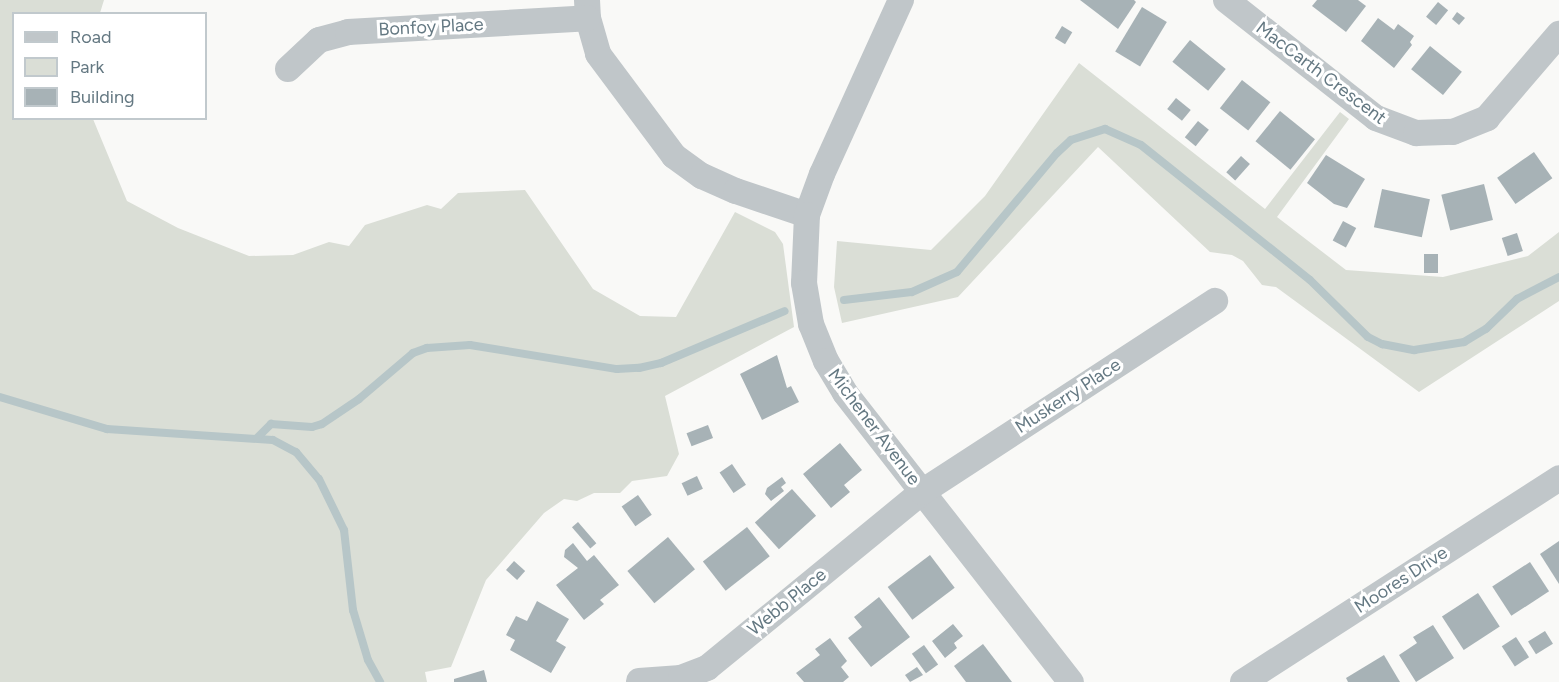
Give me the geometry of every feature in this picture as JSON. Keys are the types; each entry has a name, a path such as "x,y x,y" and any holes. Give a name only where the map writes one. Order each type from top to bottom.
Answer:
{"street":[{"name":"Michener Avenue","path":"901,0 822,174 807,215 804,284 818,342 845,393 1071,682"},
{"name":"MacCarth Crescent","path":"1226,0 1376,118 1416,134 1453,132 1487,118 1559,34"},
{"path":"587,9 607,69 674,156 702,176 736,191 807,215"},
{"name":"Bonfoy Place","path":"288,69 319,40 348,32 587,9"},
{"name":"Muskerry Place","path":"922,492 1215,301"},
{"name":"Moores Drive","path":"1243,682 1559,478"},
{"name":"Webb Place","path":"639,681 681,678 707,668 922,492"}],"green space":[{"path":"0,0 104,0 100,12 12,12 12,120 93,120 127,201 178,228 249,256 293,255 329,242 349,246 365,225 427,205 441,209 458,193 525,190 593,289 640,316 676,317 735,212 775,232 783,244 794,327 665,396 679,454 667,476 632,481 620,493 594,493 577,501 564,499 544,513 486,580 451,667 425,672 427,682 0,682"},
{"path":"1079,63 1265,209 1340,112 1349,119 1277,217 1346,270 1443,277 1528,256 1559,232 1559,301 1419,392 1276,287 1262,285 1243,261 1232,255 1210,252 1098,147 958,297 842,323 834,287 837,241 931,250 985,196"}],"building":[{"path":"1080,0 1134,0 1136,2 1118,29"},
{"path":"1317,0 1358,0 1366,6 1346,32 1312,6"},
{"path":"1438,2 1448,10 1436,25 1426,17"},
{"path":"1142,7 1167,22 1140,67 1115,52"},
{"path":"1457,12 1465,18 1459,25 1452,19"},
{"path":"1378,18 1394,30 1398,24 1414,36 1410,42 1412,45 1394,68 1361,41"},
{"path":"1062,26 1072,32 1065,44 1055,38"},
{"path":"1190,40 1226,69 1208,91 1172,62"},
{"path":"1430,46 1462,72 1443,95 1411,69"},
{"path":"1242,80 1270,102 1248,131 1220,108"},
{"path":"1176,98 1191,110 1182,121 1167,109"},
{"path":"1280,111 1315,139 1290,170 1255,141"},
{"path":"1198,121 1209,130 1196,146 1185,137"},
{"path":"1534,152 1552,178 1515,204 1497,178"},
{"path":"1326,155 1365,179 1347,208 1334,204 1307,183"},
{"path":"1241,156 1250,164 1235,180 1226,172"},
{"path":"1484,184 1493,220 1450,231 1441,195"},
{"path":"1382,189 1430,199 1422,237 1374,227"},
{"path":"1343,221 1356,228 1346,247 1333,240"},
{"path":"1517,233 1523,251 1508,256 1502,238"},
{"path":"1424,254 1438,254 1438,273 1424,273"},
{"path":"777,355 787,388 791,386 799,402 762,420 740,374"},
{"path":"708,425 713,438 692,446 687,433"},
{"path":"840,443 862,470 844,485 850,492 831,508 803,474"},
{"path":"732,464 746,485 734,493 720,472"},
{"path":"697,476 703,489 688,496 682,483"},
{"path":"782,477 786,483 781,487 784,491 771,501 765,494 767,488"},
{"path":"792,489 816,516 779,549 755,522"},
{"path":"638,495 652,515 635,526 622,506"},
{"path":"578,522 596,543 590,548 572,527"},
{"path":"747,527 770,556 726,591 703,561"},
{"path":"668,537 695,569 654,603 627,571"},
{"path":"1559,541 1559,584 1540,554"},
{"path":"573,543 587,561 594,555 619,585 600,600 604,604 584,620 556,585 578,568 564,557 565,550"},
{"path":"930,555 955,588 912,620 888,587"},
{"path":"514,561 525,571 517,580 506,570"},
{"path":"1530,562 1549,591 1511,616 1492,587"},
{"path":"1478,593 1500,627 1464,650 1442,616"},
{"path":"879,597 910,637 871,667 848,638 862,627 854,617"},
{"path":"537,601 569,619 556,641 566,647 551,673 510,650 515,640 506,635 516,616 527,621"},
{"path":"953,624 963,636 954,643 957,648 945,658 932,641"},
{"path":"1433,625 1454,658 1416,682 1399,655 1417,643 1413,637"},
{"path":"1545,631 1553,644 1536,654 1528,642"},
{"path":"1516,637 1529,657 1515,666 1502,646"},
{"path":"830,638 847,661 841,667 849,677 843,682 804,682 796,673 820,655 815,649"},
{"path":"983,644 1012,682 966,682 954,666"},
{"path":"924,645 938,664 926,673 912,654"},
{"path":"1384,655 1400,682 1348,682 1346,678"},
{"path":"917,667 923,675 910,682 905,675"},
{"path":"484,670 487,682 454,682 454,679"}],"waterway":[{"path":"844,300 912,292 957,272 1057,153 1071,140 1105,129 1141,145 1310,280 1368,337 1382,344 1414,350 1464,342 1486,329 1517,299 1559,277"},
{"path":"257,438 271,424 312,427 322,424 359,399 413,353 427,348 470,345 617,369 639,368 661,363 785,311"},
{"path":"0,397 107,429 273,440 296,452 319,479 344,530 353,610 368,660 380,682"}]}
